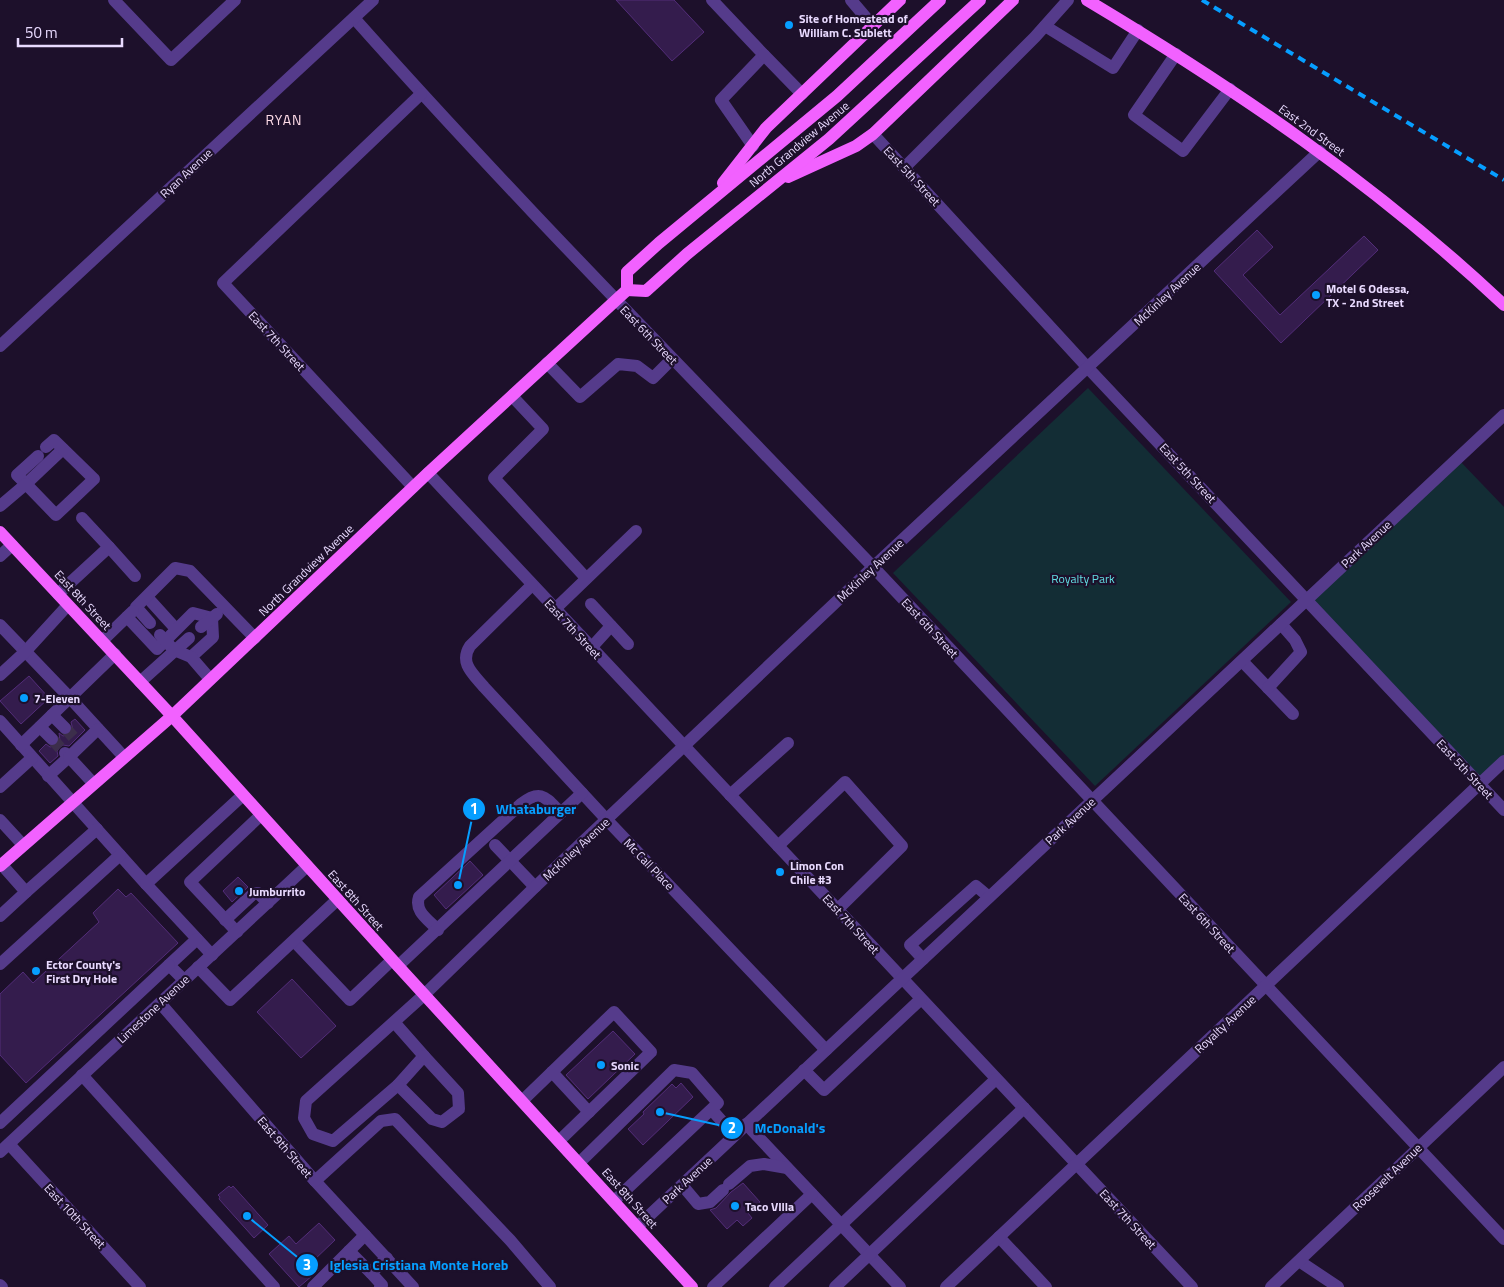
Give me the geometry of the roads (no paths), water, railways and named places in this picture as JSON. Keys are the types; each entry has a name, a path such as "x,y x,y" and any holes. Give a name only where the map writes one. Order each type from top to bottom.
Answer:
{"main road":[{"path":"708,202 766,128 900,0"},
{"name":"North Grandview Avenue","path":"1,865 172,716 428,472 626,290 628,272 659,243 838,96 940,0"},
{"name":"North Grandview Avenue","path":"626,290 646,290 835,133 980,0"},
{"path":"770,186 856,146 873,134 1012,0"},
{"name":"East 2nd Street","path":"1087,0 1176,54 1320,151 1379,196 1504,305"},
{"name":"East 8th Street","path":"0,532 172,716 337,900 692,1287"}],"street":[{"path":"114,0 172,60 235,0"},
{"name":"Ryan Avenue","path":"0,346 373,0"},
{"path":"851,0 873,26"},
{"path":"904,168 1045,26 1068,0"},
{"path":"716,1 802,94"},
{"name":"East 6th Street","path":"354,18 421,94 615,300 873,567 1504,1240"},
{"path":"1045,26 1113,68 1138,30"},
{"path":"1176,54 1134,115 1183,152 1230,89"},
{"path":"752,146 721,100 764,55"},
{"name":"East 7th Street","path":"413,487 223,283 421,94"},
{"name":"East 5th Street","path":"873,134 1088,368 1504,810"},
{"name":"McKinley Avenue","path":"356,1121 333,1141 313,1134 304,1118 306,1101 425,994 535,887 873,567 1320,151"},
{"path":"547,363 580,397 618,364 637,366 653,378 672,359"},
{"path":"512,396 543,429 494,478 586,578"},
{"name":"Park Avenue","path":"637,1226 1504,415"},
{"path":"54,440 66,451 94,479 59,511 17,475 54,440"},
{"path":"0,506 66,451"},
{"name":"East 7th Street","path":"428,472 532,586 1192,1287"},
{"path":"82,518 135,576"},
{"path":"555,609 636,531"},
{"path":"0,556 12,545"},
{"path":"58,594 108,547"},
{"path":"102,641 175,568 190,570 255,638"},
{"name":"Mc Call Place","path":"532,586 470,646 465,653 465,660 469,668 484,687 607,820 826,1050"},
{"path":"147,597 176,629"},
{"path":"591,604 628,644"},
{"path":"0,675 25,652 68,605"},
{"path":"136,607 150,623"},
{"path":"201,627 224,607"},
{"path":"127,616 157,649 162,638 176,629 193,613 212,618"},
{"path":"190,657 213,637 212,618"},
{"path":"1268,688 1301,652 1295,640 1281,624"},
{"path":"0,625 124,758"},
{"path":"591,648 611,626"},
{"path":"162,638 174,650 190,657 210,679"},
{"path":"140,682 189,638"},
{"path":"21,745 115,654"},
{"path":"1242,660 1293,714"},
{"path":"52,715 65,728"},
{"path":"2,726 212,955"},
{"path":"40,727 52,739"},
{"path":"48,776 67,755 98,728"},
{"path":"730,795 788,743"},
{"path":"67,755 93,784"},
{"path":"0,787 32,758"},
{"name":"Royalty Avenue","path":"946,1287 1504,761"},
{"path":"778,846 845,782 902,846 838,909"},
{"path":"294,941 350,1000 438,930 582,793"},
{"path":"146,884 243,794"},
{"path":"438,930 418,910 416,904 419,897 532,796 539,795 546,798 561,814"},
{"path":"237,932 190,882 261,815"},
{"path":"0,820 23,846"},
{"path":"0,916 97,829"},
{"path":"495,845 535,887"},
{"path":"0,964 120,855"},
{"path":"1,865 26,892"},
{"name":"Limestone Avenue","path":"4,1148 307,866"},
{"path":"923,959 910,946 976,886 989,898"},
{"path":"225,920 253,894 258,893 268,903"},
{"path":"198,967 230,1000 337,900"},
{"path":"0,1122 197,939"},
{"path":"169,965 184,980"},
{"name":"East 9th Street","path":"140,992 157,1005 413,1287"},
{"path":"804,1070 824,1090 921,999"},
{"path":"522,1101 614,1012 651,1052 559,1141"},
{"path":"394,1022 420,1060 458,1093 459,1108 442,1122 432,1119 398,1085"},
{"path":"106,1024 122,1039"},
{"path":"78,1050 93,1066"},
{"path":"356,1121 398,1085 420,1060"},
{"path":"356,1121 362,1109 409,1065 420,1060"},
{"name":"Roosevelt Avenue","path":"1271,1287 1504,1068"},
{"path":"579,1163 674,1070 692,1073 718,1103 614,1202"},
{"path":"552,1072 589,1112"},
{"path":"82,1075 274,1287"},
{"path":"774,1287 996,1078"},
{"path":"835,1287 1024,1108"},
{"path":"712,1110 734,1135"},
{"path":"315,1181 381,1121 396,1119 510,1240 550,1287"},
{"path":"746,1124 899,1287"},
{"name":"East 10th Street","path":"4,1148 140,1287"},
{"path":"682,1185 698,1204 710,1202 750,1166 764,1164 787,1168"},
{"path":"713,1287 812,1194"},
{"path":"314,1287 366,1235"},
{"path":"999,1237 1046,1287"},
{"path":"350,1251 382,1285 380,1287"},
{"path":"371,1273 387,1258"},
{"path":"1299,1261 1338,1287"}],"tunnel":[{"path":"65,728 78,742"},
{"path":"52,739 65,753"}],"railway":[{"path":"1202,0 1504,180"}],"place":[{"name":"Site of Homestead of William C. Sublett","path":"789,25"},
{"name":"Motel 6 Odessa, TX - 2nd Street","path":"1316,295"},
{"name":"7-Eleven","path":"24,698"},
{"name":"Limon Con Chile #3","path":"780,872"},
{"name":"Whataburger","path":"458,885"},
{"name":"Jumburrito","path":"239,891"},
{"name":"Ector County's First Dry Hole","path":"36,971"},
{"name":"Sonic","path":"601,1065"},
{"name":"McDonald's","path":"660,1112"},
{"name":"Taco VIlla","path":"735,1206"},
{"name":"Iglesia Cristiana Monte Horeb","path":"247,1216"}],"district":[{"name":"RYAN","path":"284,119"}],"park label":[{"name":"Royalty Park","path":"1083,578"}]}
